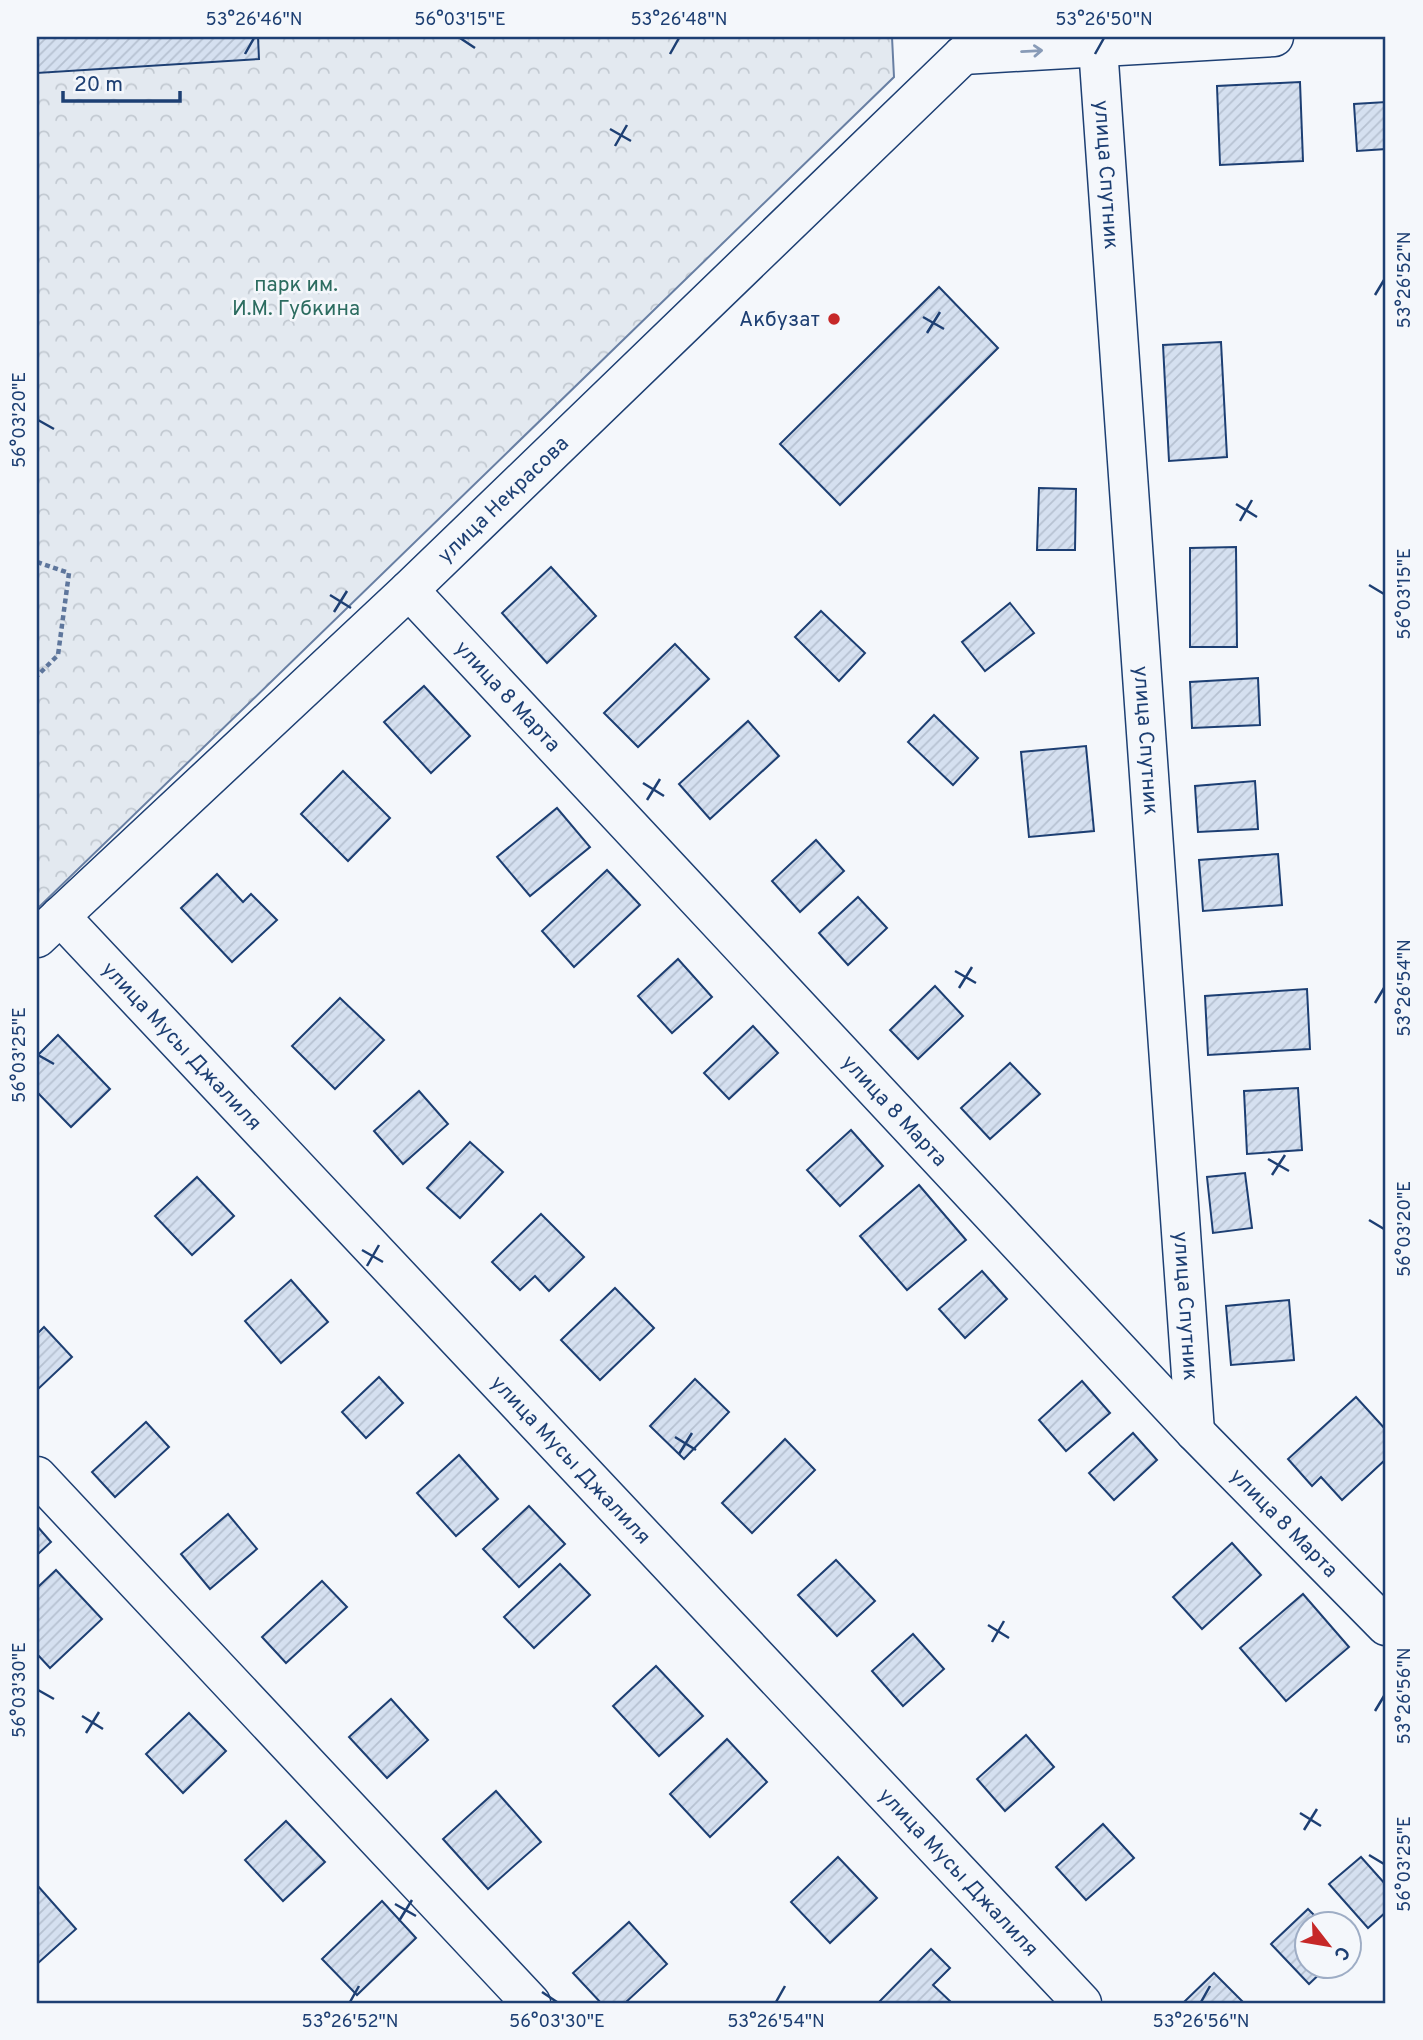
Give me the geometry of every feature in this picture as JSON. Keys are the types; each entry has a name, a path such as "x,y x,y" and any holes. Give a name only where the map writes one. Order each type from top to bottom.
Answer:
{"street":[{"path":"960,46 1098,47 1274,37"},
{"name":"улица Некрасова","path":"48,927 409,590 960,46"},
{"name":"улица Спутник","path":"1098,47 1195,1432"},
{"name":"улица 8 Марта","path":"409,590 1195,1432 1386,1626"},
{"name":"улица Мусы Джалиля","path":"48,927 1082,2003"},
{"path":"37,1476 531,2003"}],"path":[{"path":"37,562 69,573 58,655 37,676"}],"green space":[{"name":"парк им. И.М. Губкина","path":"37,37 892,37 894,77 37,909"}],"building":[{"path":"37,37 258,37 259,59 37,73"},
{"path":"1300,82 1303,161 1220,165 1217,86"},
{"path":"1386,102 1386,149 1357,151 1354,104"},
{"path":"939,287 998,348 840,505 780,444"},
{"path":"1221,342 1227,457 1169,461 1163,345"},
{"path":"1039,488 1076,489 1075,550 1037,550"},
{"path":"1236,547 1237,647 1190,647 1190,548"},
{"path":"551,567 596,616 547,663 502,613"},
{"path":"1010,603 1034,633 985,671 962,642"},
{"path":"821,611 865,653 839,681 795,637"},
{"path":"675,644 709,679 638,747 604,713"},
{"path":"1258,678 1260,725 1192,728 1190,682"},
{"path":"424,686 470,736 431,773 384,722"},
{"path":"934,715 978,758 953,785 908,742"},
{"path":"748,721 779,756 710,819 679,784"},
{"path":"1086,746 1094,831 1029,837 1021,752"},
{"path":"343,771 390,818 348,861 301,814"},
{"path":"1255,781 1258,829 1198,832 1195,786"},
{"path":"557,808 590,847 530,896 497,857"},
{"path":"816,840 844,871 800,912 772,881"},
{"path":"1278,854 1282,905 1203,911 1199,860"},
{"path":"607,870 640,905 574,967 542,931"},
{"path":"217,874 243,902 251,894 277,920 232,962 181,908"},
{"path":"858,897 887,928 848,965 819,933"},
{"path":"678,959 712,997 672,1033 638,996"},
{"path":"935,986 963,1016 918,1059 890,1030"},
{"path":"1307,989 1310,1049 1208,1055 1205,996"},
{"path":"340,998 384,1040 335,1089 292,1046"},
{"path":"753,1026 778,1053 729,1099 704,1073"},
{"path":"58,1035 110,1089 71,1127 37,1092 37,1056"},
{"path":"1010,1063 1040,1094 990,1139 961,1108"},
{"path":"1298,1088 1302,1150 1247,1154 1244,1091"},
{"path":"419,1091 448,1124 403,1164 374,1131"},
{"path":"851,1130 883,1166 840,1206 807,1170"},
{"path":"470,1142 503,1172 460,1218 427,1188"},
{"path":"1245,1173 1252,1228 1213,1233 1207,1177"},
{"path":"197,1177 234,1216 192,1255 155,1216"},
{"path":"919,1185 966,1240 907,1290 860,1236"},
{"path":"541,1214 584,1257 549,1291 535,1276 520,1290 492,1262"},
{"path":"982,1271 1007,1299 965,1338 939,1309"},
{"path":"291,1280 328,1322 281,1363 245,1321"},
{"path":"615,1288 654,1328 600,1380 561,1340"},
{"path":"1289,1300 1294,1360 1231,1365 1226,1306"},
{"path":"44,1327 72,1357 37,1390 37,1334"},
{"path":"379,1377 403,1403 366,1438 342,1412"},
{"path":"695,1379 729,1412 684,1459 650,1426"},
{"path":"1082,1381 1110,1413 1066,1451 1039,1420"},
{"path":"1356,1397 1386,1430 1386,1459 1342,1500 1321,1477 1312,1486 1288,1459"},
{"path":"146,1422 169,1447 115,1497 92,1472"},
{"path":"1133,1433 1157,1460 1114,1500 1089,1473"},
{"path":"785,1439 815,1470 752,1533 722,1503"},
{"path":"459,1455 498,1499 456,1536 417,1493"},
{"path":"529,1506 565,1544 519,1587 483,1549"},
{"path":"228,1514 257,1549 210,1589 181,1554"},
{"path":"37,1526 51,1542 37,1555"},
{"path":"1232,1543 1261,1575 1202,1629 1173,1597"},
{"path":"836,1560 875,1601 837,1636 798,1595"},
{"path":"560,1564 590,1595 534,1648 504,1617"},
{"path":"56,1570 102,1619 50,1668 37,1654 37,1588"},
{"path":"322,1581 347,1607 286,1663 262,1637"},
{"path":"1303,1594 1349,1647 1286,1701 1240,1648"},
{"path":"913,1634 944,1669 903,1706 872,1671"},
{"path":"656,1666 703,1716 659,1756 613,1706"},
{"path":"391,1699 428,1740 387,1778 349,1737"},
{"path":"189,1713 226,1751 183,1793 146,1754"},
{"path":"1026,1735 1054,1767 1005,1811 977,1779"},
{"path":"727,1739 767,1782 710,1837 670,1794"},
{"path":"496,1791 541,1842 488,1889 443,1839"},
{"path":"286,1821 325,1862 283,1901 245,1860"},
{"path":"1103,1824 1134,1858 1086,1900 1056,1867"},
{"path":"838,1857 877,1898 830,1943 791,1902"},
{"path":"1361,1857 1386,1885 1386,1912 1368,1928 1364,1923 1364,1910 1352,1910 1329,1884"},
{"path":"37,1885 76,1929 37,1964"},
{"path":"382,1901 416,1938 357,1995 322,1959"},
{"path":"629,1922 667,1964 625,2003 601,2003 573,1973"},
{"path":"1294,1922 1294,1968 1271,1944"},
{"path":"931,1949 950,1968 933,1985 952,2003 878,2003"},
{"path":"1214,1973 1244,2003 1183,2003"}],"place":[{"name":"Акбузат","path":"834,319"}]}
